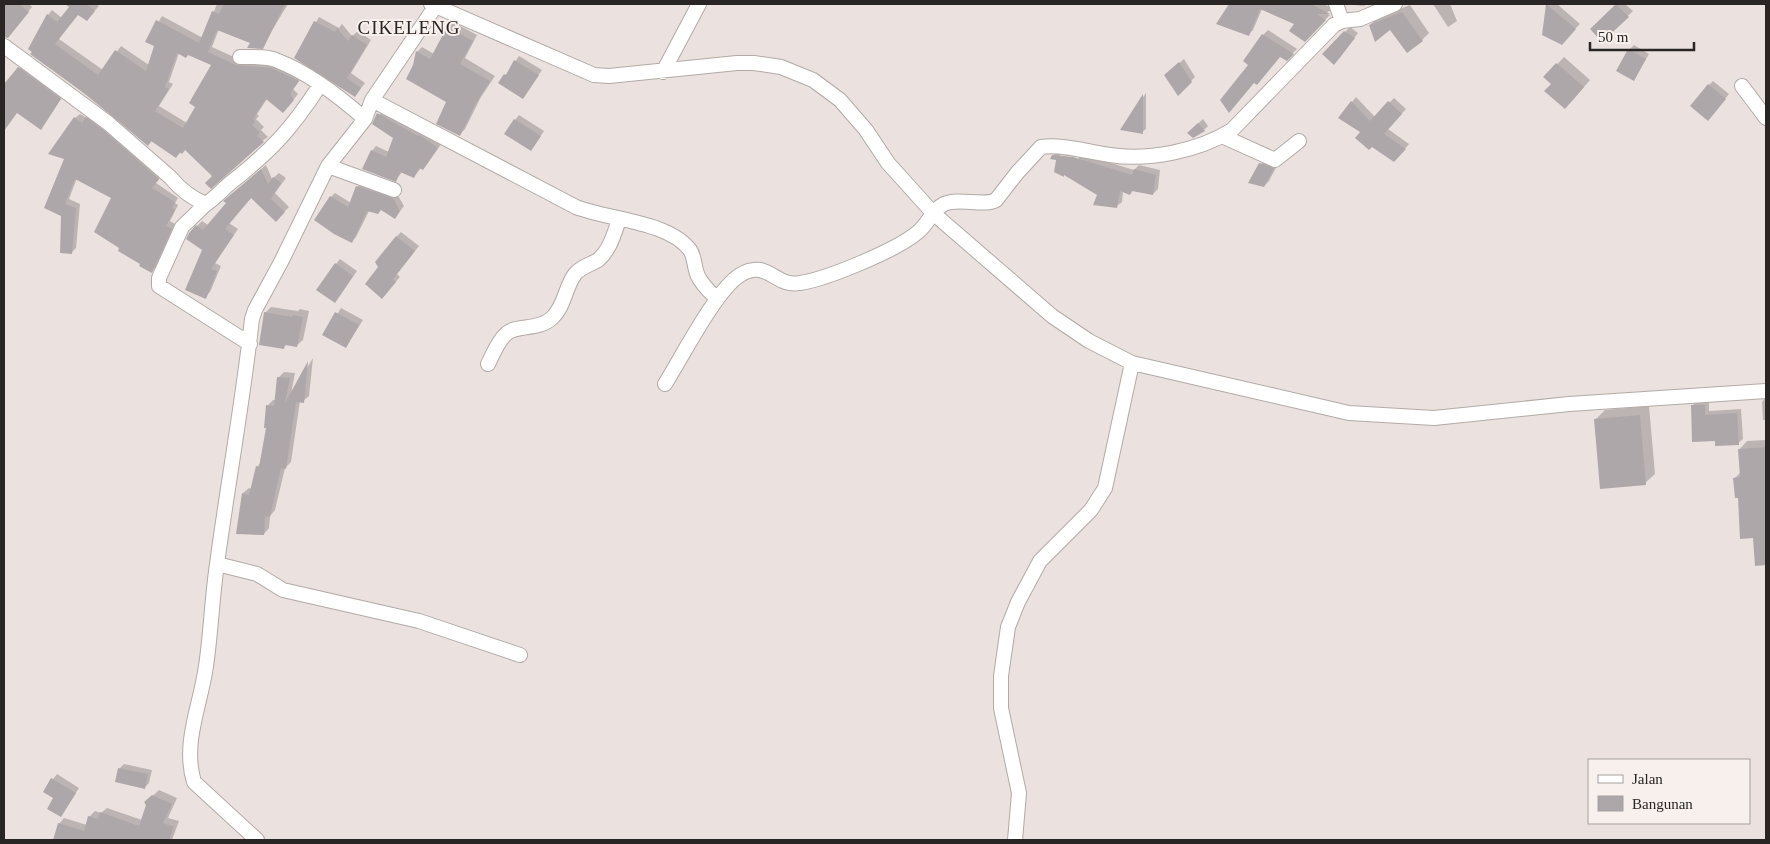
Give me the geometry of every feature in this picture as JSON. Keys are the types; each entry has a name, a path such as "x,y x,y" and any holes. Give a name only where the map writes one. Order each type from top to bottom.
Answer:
{"street":[{"path":"257,840 194,782 190,768 192,729 206,667 217,564 255,310 282,262 328,166 365,119 372,100 435,4 588,73 609,76 737,63 767,64 813,80 840,100 866,130 888,163 933,213 1052,316 1089,341 1132,363 1349,413 1434,418 1569,404 1766,391"},
{"path":"663,72 698,4"},
{"path":"1336,4 1342,21"},
{"path":"665,384 717,299 729,283 751,270 767,271 784,283 794,284 808,282 864,262 918,232 933,213 946,203 996,200 1041,147 1059,147 1112,156 1154,157 1222,136 1232,130 1334,25 1342,21 1360,19 1395,4"},
{"path":"4,46 108,123 170,177 178,187 194,199 206,204"},
{"path":"240,57 277,60 320,85 349,105 365,119"},
{"path":"250,344 159,286 159,278 182,227 284,137 320,85"},
{"path":"1742,86 1766,118"},
{"path":"372,100 576,207 596,215 658,228 681,242 690,251 702,283 717,299"},
{"path":"1222,136 1275,160 1299,141"},
{"path":"328,166 394,190"},
{"path":"488,364 505,335 511,330 539,326 552,318 560,307 575,275 585,266 597,261 610,245 619,220"},
{"path":"1015,840 1019,793 1002,708 1001,676 1008,627 1018,602 1040,561 1091,510 1105,488 1132,363"},
{"path":"217,564 257,574 283,590 419,620 520,655"}],"building":[{"path":"4,4 19,4 29,12 8,38 4,37"},
{"path":"65,4 87,4 95,11 87,21 78,15 55,44 98,75 115,50 146,71 154,46 145,42 156,20 199,43 212,11 219,14 224,4 285,4 263,49 247,48 250,43 217,30 208,52 236,65 271,68 299,81 290,94 294,100 283,113 266,99 253,119 255,121 252,125 260,132 257,136 264,142 211,189 205,183 212,176 185,150 182,154 180,152 176,158 151,141 148,146 88,96 30,54 32,52 28,49 47,14 57,22 69,7","holes":["177,53 186,58 188,55 211,65 189,103 195,107 183,128 155,111 169,89 165,87"]},
{"path":"1229,4 1311,4 1330,14 1317,14 1326,20 1305,42 1289,31 1294,24 1260,9 1249,36 1216,24"},
{"path":"1546,4 1576,29 1562,45 1542,35"},
{"path":"1616,4 1629,17 1602,42 1590,29"},
{"path":"1402,12 1423,41 1407,53 1390,30 1375,42 1369,25"},
{"path":"314,21 335,32 337,28 348,41 352,35 367,45 347,78 361,88 355,97 294,58"},
{"path":"447,27 473,41 460,64 490,81 476,103 460,136 436,124 446,102 406,79 413,65 416,51 430,59"},
{"path":"1344,31 1355,38 1334,65 1322,54"},
{"path":"1262,34 1294,54 1287,61 1280,57 1257,85 1254,83 1229,113 1220,100 1248,65 1243,61"},
{"path":"1628,49 1646,59 1634,81 1616,71"},
{"path":"514,60 539,75 523,99 498,83 504,74 506,75"},
{"path":"1179,62 1192,82 1178,96 1164,75"},
{"path":"1556,63 1584,87 1565,109 1544,91 1551,84 1543,77"},
{"path":"18,67 61,99 41,130 17,113 4,131 4,84"},
{"path":"1708,84 1726,99 1708,121 1690,106"},
{"path":"1143,94 1143,134 1120,130"},
{"path":"1351,101 1370,121 1388,101 1402,114 1384,134 1406,149 1394,162 1372,147 1369,150 1355,138 1360,132 1338,118"},
{"path":"377,113 418,136 420,135 438,148 423,170 419,168 414,178 400,172 396,182 362,169 371,150 386,157 393,138 372,124"},
{"path":"74,117 82,123 86,117 103,130 159,179 152,188 175,202 172,208 175,210 166,226 172,229 152,273 139,266 140,264 118,251 119,248 94,232 111,198 75,179 65,204 76,208 72,254 60,253 61,216 44,208 64,159 48,154"},
{"path":"514,119 541,136 531,151 504,134"},
{"path":"1198,123 1205,131 1193,138 1187,133"},
{"path":"1052,155 1073,157 1132,175 1134,169 1156,175 1153,195 1132,191 1130,195 1120,191 1117,208 1093,205 1097,195 1064,175 1064,177 1054,172 1056,160 1050,159"},
{"path":"1259,163 1274,168 1264,187 1248,183"},
{"path":"261,169 268,184 273,177 281,183 271,199 285,212 276,222 251,198 225,229 234,235 211,269 217,271 206,299 185,290 202,250 186,239 189,233 196,225 203,230 226,203 223,201"},
{"path":"356,186 393,198 400,211 395,219 381,210 378,214 367,211 352,243 334,234 314,220 330,196 348,207"},
{"path":"396,236 415,251 393,279 396,282 382,299 365,284 378,267 375,262"},
{"path":"335,263 353,276 335,303 316,290"},
{"path":"264,312 303,317 297,347 285,345 284,349 259,345"},
{"path":"335,312 359,325 346,348 322,335"},
{"path":"308,361 304,403 296,402 286,469 281,468 270,517 265,516 264,535 236,534 242,493 249,495 256,466 259,467 266,428 264,428 266,405 274,406 277,377 290,378 285,403"},
{"path":"1691,405 1705,405 1705,415 1737,413 1739,445 1715,446 1715,441 1692,442"},
{"path":"1640,415 1646,485 1600,489 1594,419"},
{"path":"1766,447 1766,565 1755,566 1753,538 1740,539 1738,498 1735,498 1733,478 1740,477 1738,449"},
{"path":"118,768 148,774 145,789 115,782"},
{"path":"51,778 76,793 61,817 47,809 53,798 43,792"},
{"path":"152,795 172,804 163,823 174,827 169,840 53,840 58,823 84,831 88,816 98,819 100,812 139,826 146,805 144,802"}],"district":[{"name":"CIKELENG","path":"409,27"}]}
